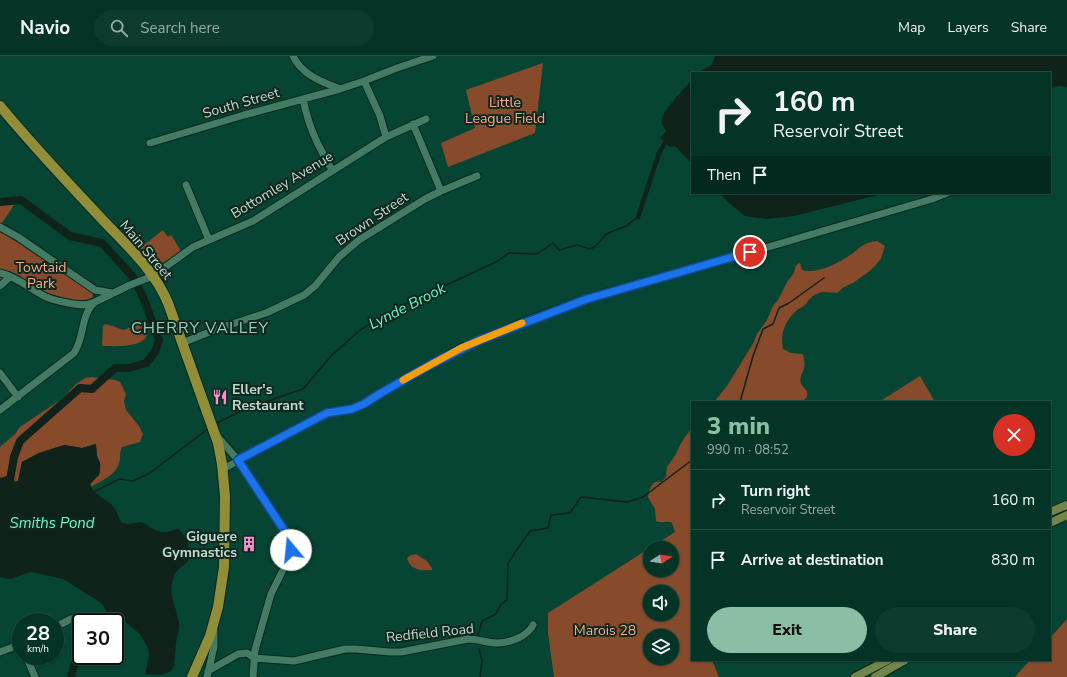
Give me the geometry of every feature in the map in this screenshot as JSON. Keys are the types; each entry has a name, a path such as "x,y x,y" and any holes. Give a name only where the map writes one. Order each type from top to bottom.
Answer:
{"highway":[{"name":"Main Street","path":"0,106 44,158 130,248 153,276 164,295 213,428 220,449 226,501 224,567 219,603 214,624 206,647 192,677"}],"main road":[{"path":"1051,512 1067,505"},
{"path":"1051,523 1067,515"},
{"path":"854,677 886,661"},
{"path":"875,677 903,661"}],"street":[{"path":"293,56 305,72 340,89"},
{"name":"South Street","path":"150,143 244,115 340,89 433,56"},
{"path":"364,81 380,116 386,137"},
{"path":"303,99 313,136 332,170"},
{"name":"Bottomley Avenue","path":"95,302 136,282 153,276 193,247 253,221 386,137 426,119"},
{"path":"413,124 441,191"},
{"name":"Brown Street","path":"182,342 217,329 266,314 306,293 315,286 339,257 354,243 415,204 477,176"},
{"path":"186,185 209,240"},
{"path":"223,469 328,412 352,409 364,404 450,354 472,343 531,319 605,293 710,264 932,199 944,194"},
{"path":"0,227 18,237 95,290 112,293"},
{"path":"0,273 23,283 51,299 79,305 95,302"},
{"path":"0,286 10,277"},
{"path":"0,410 74,353 79,344 87,314 95,302"},
{"path":"0,372 18,397"},
{"path":"213,428 238,460 286,533 290,547 289,558 271,594 254,658 253,677"},
{"path":"64,622 71,619"},
{"path":"208,674 214,647 214,624"},
{"name":"Redfield Road","path":"208,674 239,654 247,653 254,658 294,661 350,649 393,652 416,650 468,639 477,639 497,643 523,635 530,630 533,625"},
{"path":"0,652 12,647"},
{"path":"30,665 35,677"}],"green space":[{"name":"Little League Field","path":"543,63 535,133 448,167 441,143 475,128 466,90"},
{"name":"Towtaid Park","path":"16,202 0,226 0,204"},
{"path":"163,230 168,237 171,235 181,251 159,266 156,266 140,248"},
{"name":"Towtaid Park","path":"0,231 92,292 93,296 89,301 82,302 44,294 32,287 20,276 10,271 0,280"},
{"path":"877,241 885,246 881,259 871,270 837,293 823,292 814,295 805,305 798,309 789,318 784,328 782,338 783,349 791,353 803,354 804,367 800,380 802,386 807,391 807,396 805,399 802,401 715,401 727,386 754,342 757,334 767,320 773,306 794,273 796,265 800,263 802,270 819,270 831,266 864,245"},
{"path":"137,323 146,327 147,335 143,341 126,346 102,346 103,326 105,324 123,330 132,327"},
{"path":"920,376 934,401 881,401"},
{"path":"91,377 120,382 126,394 124,401 126,410 139,426 143,434 140,442 122,447 120,461 115,471 91,487 91,483 100,469 95,444 82,448 64,445 39,453 22,462 18,481 13,482 8,477 0,478 0,447 15,434 20,427 63,398 76,384 85,378"},
{"name":"Marois 28","path":"691,429 691,661 712,661 719,677 554,677 548,633 548,613 643,552 643,577 679,577 679,541 661,541 675,532 672,523 656,521 655,509 648,497 650,488 653,484 658,481 661,482 666,477 667,467 680,445"},
{"path":"416,554 427,561 432,570 416,569 408,562 407,558"},
{"path":"1067,619 1067,677 1015,677 1029,661 1051,661 1051,637"}],"water":[{"path":"715,56 1067,56 1067,87 1059,86 1051,89 1051,72 700,72 711,66"},
{"path":"691,81 691,163 676,147 670,147 660,138 666,131 662,124 663,116 675,99"},
{"path":"720,194 882,194 794,216 767,219 745,216"},
{"name":"Smiths Pond","path":"96,444 97,456 100,463 100,472 90,484 94,492 111,504 123,523 128,524 142,522 161,532 178,529 188,544 188,561 176,572 171,588 179,629 173,669 165,674 146,674 149,655 148,648 140,634 124,621 124,613 106,613 105,608 101,603 63,579 31,572 10,579 0,577 0,478 7,476 13,482 18,481 22,462 39,453 64,445 82,448"}],"waterway":[{"name":"Lynde Brook","path":"638,217 659,153 665,143"},
{"path":"0,202 21,200 70,236 102,243 133,277 143,297 159,340 155,352 146,363 129,368 115,368 92,389 80,388 20,441 14,457 10,480 12,490"},
{"name":"Lynde Brook","path":"215,424 247,408 303,389 332,355 360,330 399,307 496,262 509,253 537,254 553,243 559,250 577,245 590,249 596,246 606,234 626,226 638,217"},
{"path":"740,401 753,356 763,329 773,324 779,308 789,303 824,278"},
{"name":"Lynde Brook","path":"93,493 119,479 133,481 150,473 209,428"},
{"path":"478,635 482,621 496,614 501,604 507,600 508,563 530,531 548,528 551,515 570,513 581,497 628,502 643,497 691,461"},
{"path":"479,649 482,660 480,677"},
{"path":"71,677 74,665"}],"slow traffic":[{"path":"403,380 461,348 522,323"}],"place":[{"name":"Eller's Restaurant","path":"220,397"},
{"name":"Giguere Gymnastics","path":"249,544"}],"district":[{"name":"CHERRY VALLEY","path":"200,328"}],"route":[{"path":"291,550 286,533 238,460 318,417 327,413 352,409 370,401 381,393 461,348 536,317 614,290 750,252"}]}
